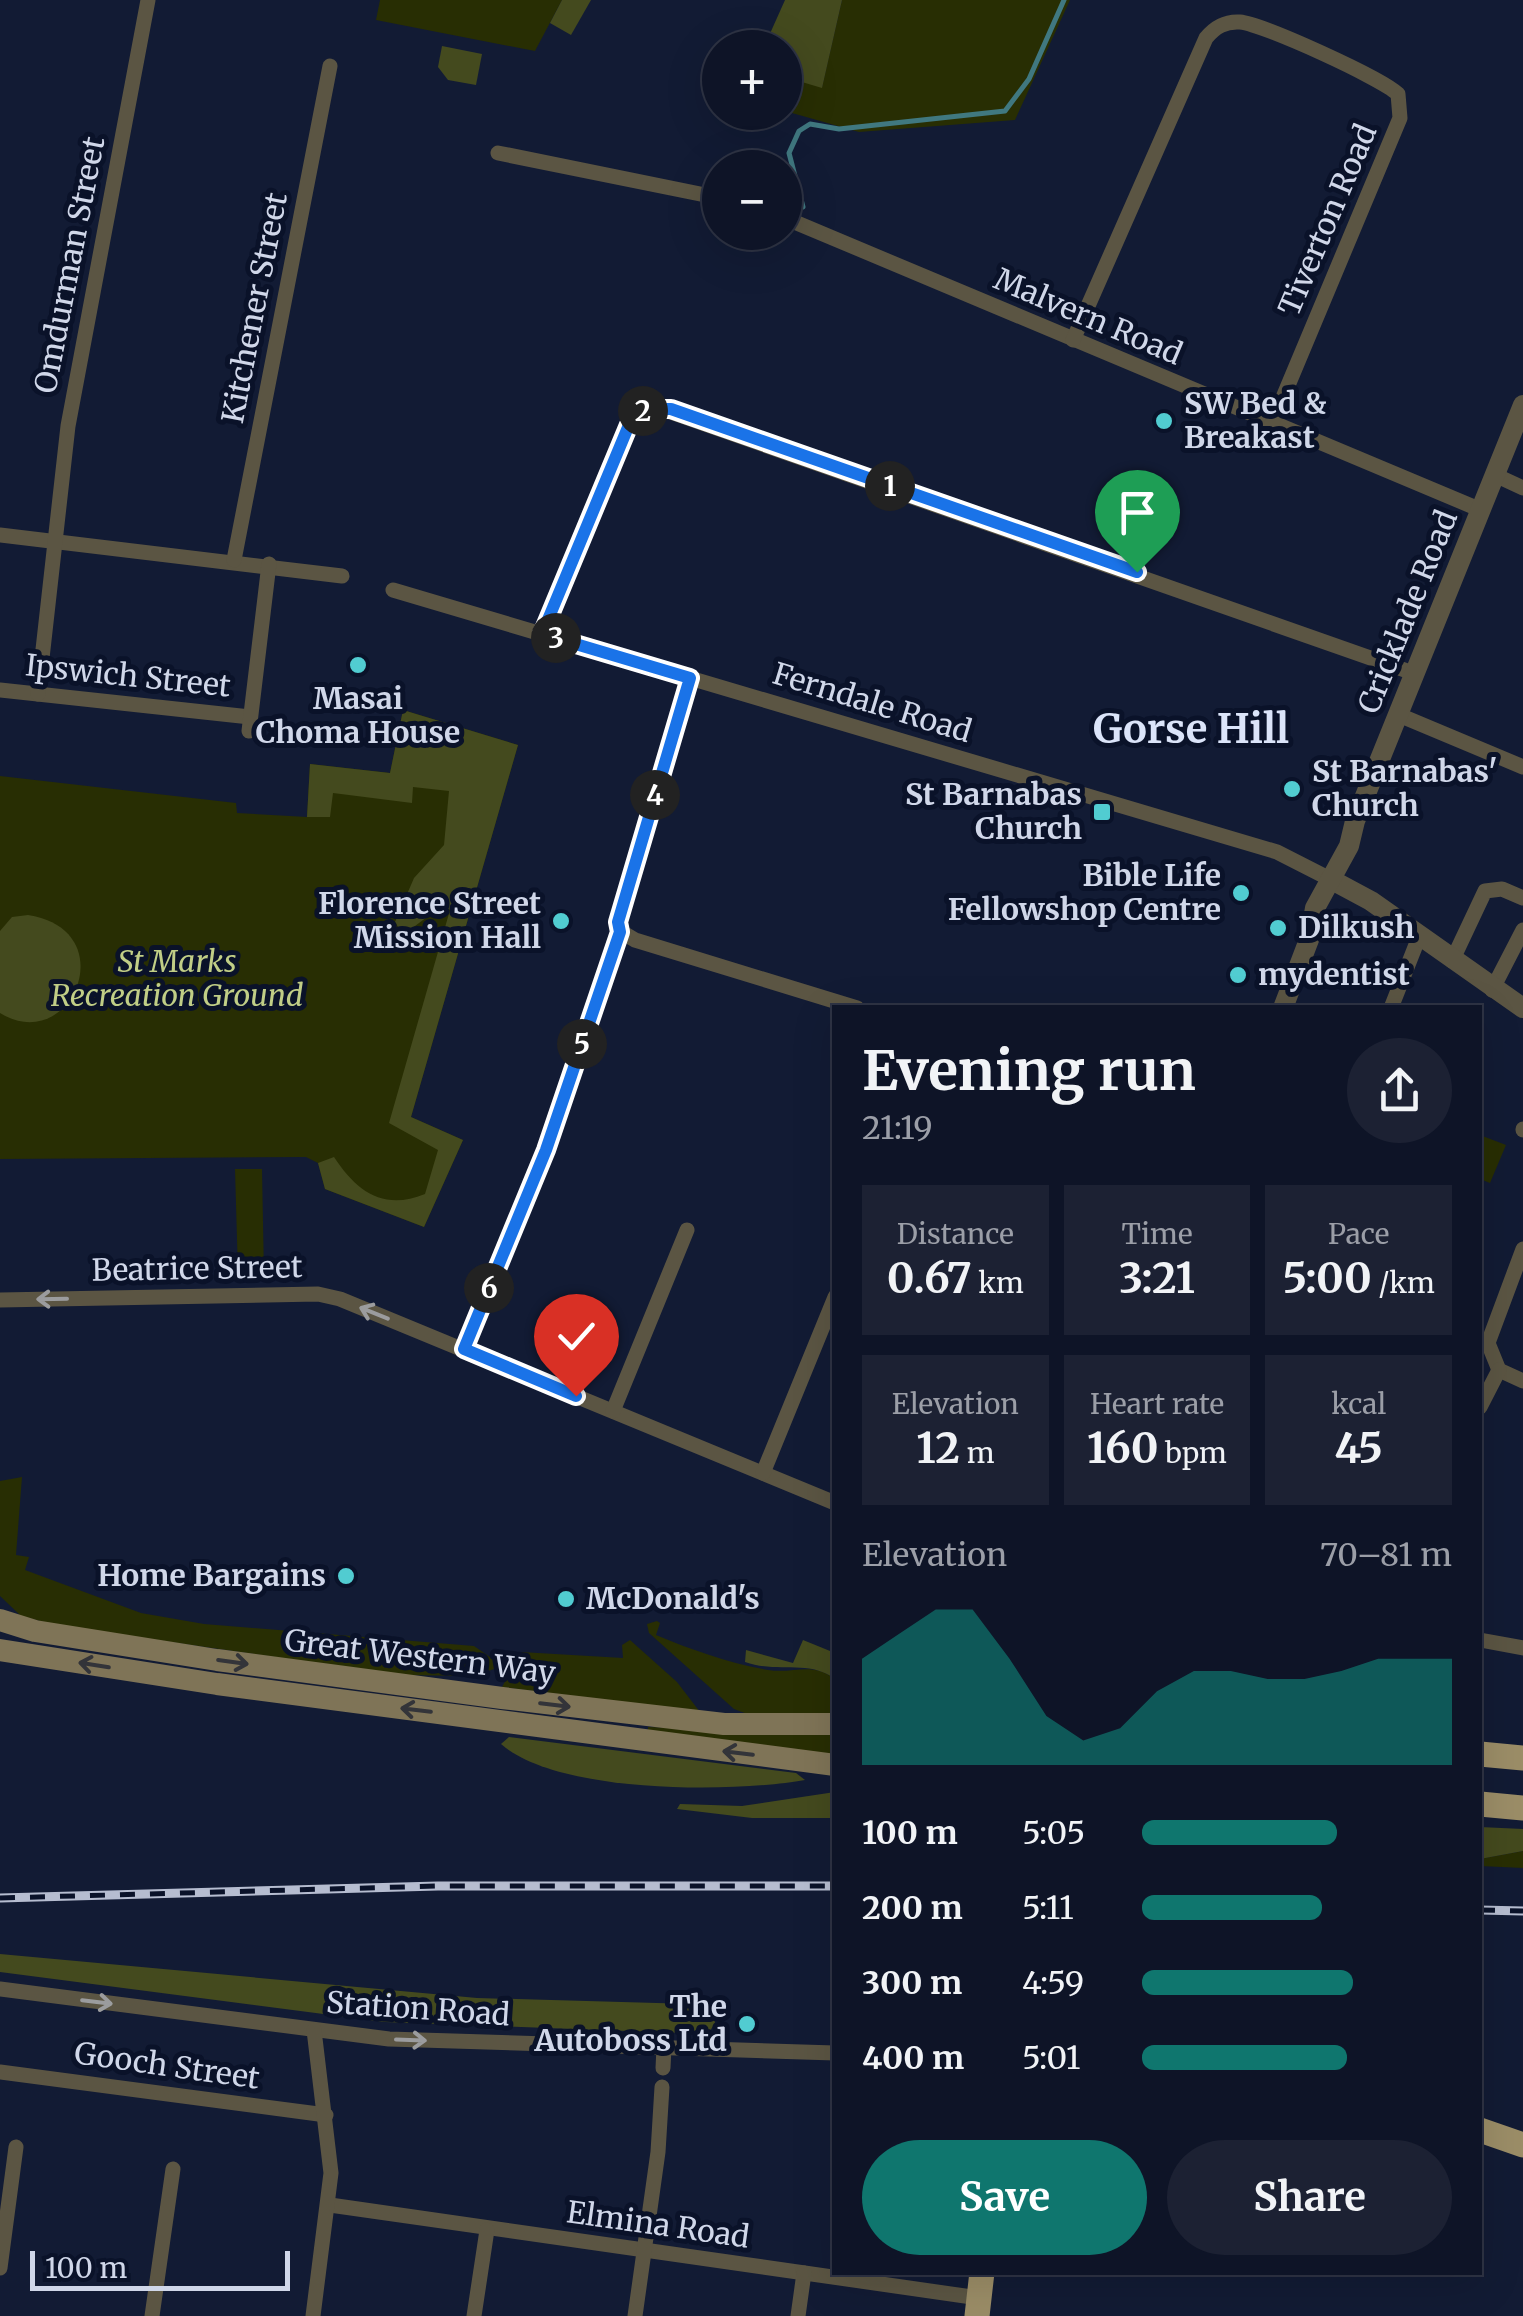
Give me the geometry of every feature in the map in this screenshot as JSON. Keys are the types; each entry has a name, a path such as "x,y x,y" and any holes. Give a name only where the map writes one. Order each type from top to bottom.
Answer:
{"main road":[{"name":"Great Western Way","path":"0,1620 35,1632 217,1660 556,1705 724,1724 832,1724"},
{"name":"Great Western Way","path":"0,1650 217,1684 832,1765"},
{"path":"1482,1754 1523,1758"},
{"path":"1482,1804 1523,1808"},
{"path":"1482,2131 1523,2145"}],"street":[{"name":"Omdurman Street","path":"38,694 68,426 148,0"},
{"name":"Tiverton Road","path":"1073,340 1206,38 1214,28 1242,22 1372,77 1398,94 1400,118 1271,426"},
{"name":"Kitchener Street","path":"234,560 330,66"},
{"path":"498,153 702,194"},
{"name":"Malvern Road","path":"802,225 1271,426 1481,510"},
{"name":"Cricklade Road","path":"1284,1005 1310,937 1315,908 1349,846 1354,821 1523,405"},
{"path":"542,634 627,428 636,415 659,408 1216,600 1416,674"},
{"path":"1494,475 1523,488"},
{"path":"0,535 269,564 342,576"},
{"name":"Ipswich Street","path":"0,690 250,724 269,564"},
{"name":"Ferndale Road","path":"393,590 1278,852 1330,879"},
{"path":"464,1349 546,1150 620,932 618,922 690,678"},
{"path":"1399,715 1523,766"},
{"path":"1330,879 1371,901 1492,990 1523,1008"},
{"path":"1452,961 1485,892 1502,889 1523,898"},
{"path":"1492,990 1523,930"},
{"path":"620,932 847,1005"},
{"path":"1392,1005 1419,937"},
{"path":"613,1411 687,1230"},
{"path":"1523,1249 1490,1333 1489,1355 1499,1370 1523,1381"},
{"name":"Beatrice Street","path":"0,1300 318,1294 464,1349 832,1502"},
{"path":"764,1472 832,1304"},
{"path":"1482,1403 1499,1370"},
{"path":"1482,1640 1523,1648"},
{"name":"Station Road","path":"0,1989 389,2039 832,2053"},
{"path":"313,2316 330,2206 326,2116 314,2030"},
{"path":"663,2068 664,2047"},
{"name":"Gooch Street","path":"0,2072 326,2116"},
{"path":"635,2316 658,2152 662,2087"},
{"path":"0,2266 16,2147"},
{"path":"152,2316 173,2169"},
{"name":"Elmina Road","path":"330,2206 979,2296"},
{"path":"474,2316 487,2230"},
{"path":"798,2316 804,2273"}],"green space":[{"path":"380,0 562,0 535,51 376,20"},
{"path":"562,0 591,0 571,35 550,23"},
{"path":"785,0 842,0 822,88 802,82 802,30 772,30"},
{"path":"842,0 1070,0 1015,120 859,132 802,116 802,82 822,87"},
{"path":"442,46 482,54 476,85 448,80 438,67"},
{"name":"St Marks Recreation Ground","path":"403,710 518,745 411,1117 463,1140 424,1227 325,1189 318,1163 306,1157 0,1159 0,776 236,803 237,813 307,817 310,764 390,773"},
{"path":"403,710 518,745 411,1117 463,1140 424,1227 325,1189 318,1163 334,1157 362,1189 384,1199 410,1199 425,1194 438,1150 389,1123 450,910 443,905 403,935 395,922 414,878 444,845 449,791 413,787 412,803 333,793 330,817 307,817 310,764 390,773"},
{"path":"28,915 58,925 75,943 80,964 77,986 66,1005 48,1018 26,1022 0,1013 0,931 12,917"},
{"path":"1482,1136 1506,1145 1490,1183 1482,1180"},
{"path":"235,1169 262,1169 264,1275 238,1274"},
{"path":"22,1477 16,1555 29,1557 25,1570 141,1613 204,1624 474,1646 490,1657 504,1650 494,1669 475,1676 400,1675 59,1626 21,1616 0,1596 0,1481"},
{"path":"657,1621 660,1623 656,1635 711,1656 768,1670 810,1669 826,1674 832,1677 832,1716 750,1715 734,1709 649,1633 647,1624"},
{"path":"630,1640 677,1682 700,1712 502,1687 521,1652 623,1658 622,1645"},
{"path":"803,1640 832,1652 832,1677 804,1668 745,1662 746,1650 793,1663"},
{"path":"648,1727 832,1733 832,1755 648,1731"},
{"path":"509,1737 796,1773 805,1780 692,1788 603,1781 562,1773 527,1760 501,1744"},
{"path":"832,1792 832,1818 752,1818 677,1809 680,1804 742,1806"},
{"path":"1482,1827 1523,1829 1523,1851 1482,1859"},
{"path":"1523,1851 1523,1868 1482,1866 1482,1859"},
{"path":"0,1954 477,1998 692,2004 713,2011 715,2023 708,2034 385,2022 0,1972"}],"waterway":[{"path":"803,207 789,153 799,131 810,124 839,129 1005,111 1029,79 1064,0"}],"railway":[{"path":"0,1898 438,1886 832,1886"},
{"path":"1482,1910 1523,1911"}],"place":[{"name":"SW Bed & Breakast","path":"1164,421"},
{"name":"Masai Choma House","path":"358,665"},
{"name":"St Barnabas' Church","path":"1292,789"},
{"name":"St Barnabas Church","path":"1102,812"},
{"name":"Bible Life Fellowshop Centre","path":"1241,893"},
{"name":"Florence Street Mission Hall","path":"561,921"},
{"name":"Dilkush","path":"1278,928"},
{"name":"mydentist","path":"1238,975"},
{"name":"Home Bargains","path":"346,1576"},
{"name":"McDonald's","path":"566,1599"},
{"name":"The Autoboss Ltd","path":"747,2024"}],"district":[{"name":"Gorse Hill","path":"1191,729"}],"route":[{"path":"576,1396 464,1349 565,1099 620,932 618,922 690,678 542,634 631,420 650,409 671,409 1137,572"}]}
